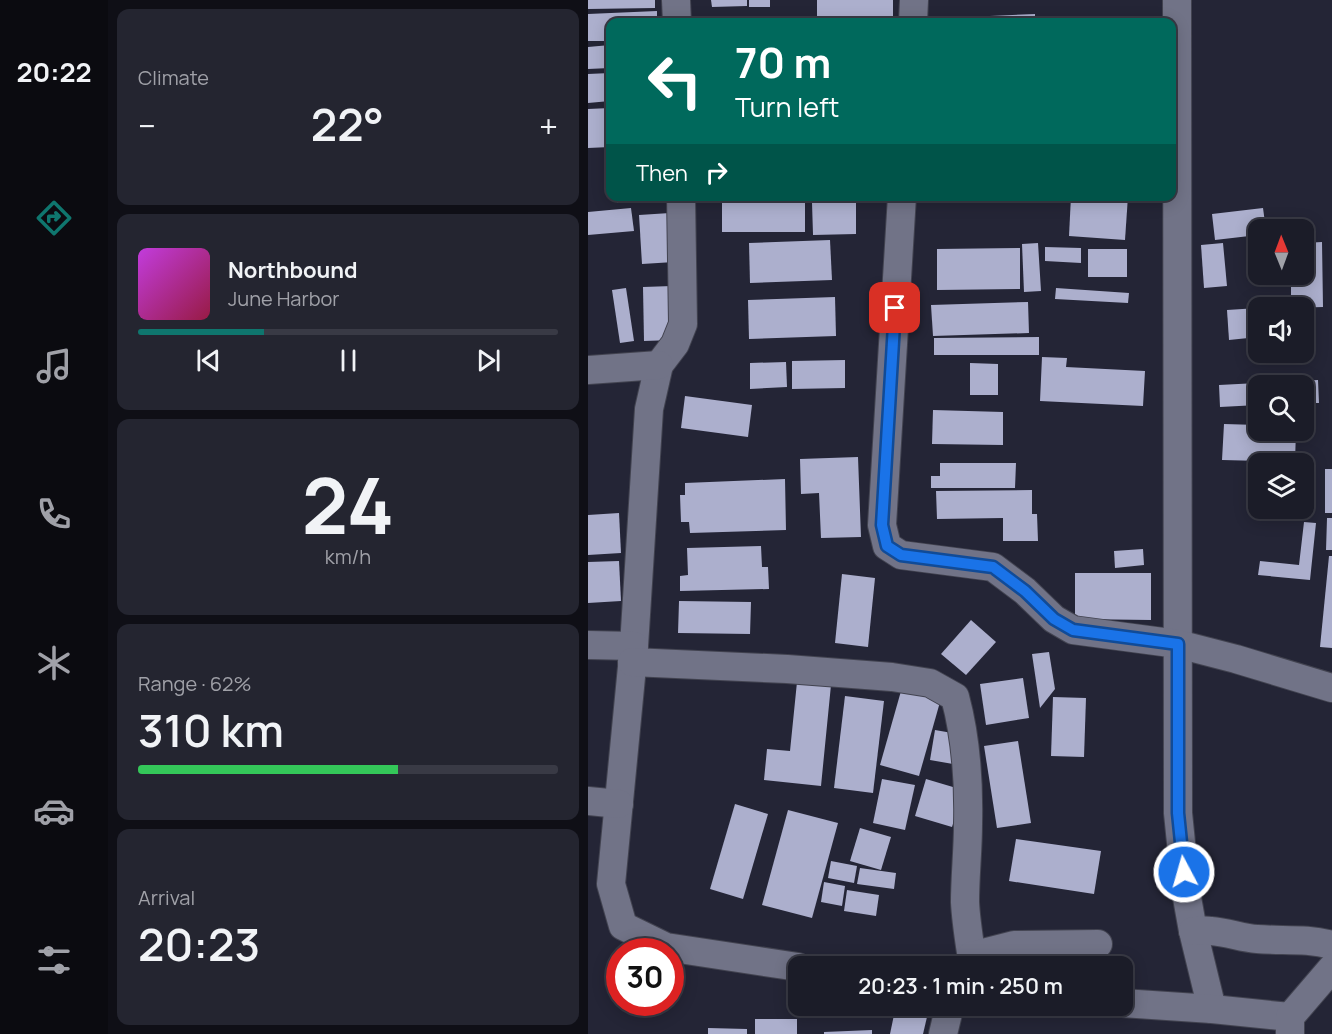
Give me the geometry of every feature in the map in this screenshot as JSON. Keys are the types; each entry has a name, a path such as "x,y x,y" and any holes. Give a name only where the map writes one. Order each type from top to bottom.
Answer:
{"street":[{"path":"676,0 677,18"},
{"path":"913,18 914,0"},
{"path":"1177,0 1178,813 1186,892 1212,1009"},
{"path":"681,201 683,324 675,344 659,365 649,410 633,654 611,885 623,927 666,947 788,965"},
{"path":"902,201 882,525 887,546 901,555 993,567 1025,591 1054,619 1073,630 1178,644 1332,688"},
{"path":"588,370 659,365"},
{"path":"588,645 633,654 892,677 930,683 955,697 964,740 967,781 965,904 971,956"},
{"path":"588,801 619,804"},
{"path":"1193,931 1211,931 1264,940 1321,941 1332,945"},
{"path":"985,956 1014,945 1098,944"},
{"path":"1133,1004 1212,1009 1290,1026 1332,968"},
{"path":"943,1034 947,1016"}],"building":[{"path":"588,0 655,0 655,8 588,9"},
{"path":"711,0 747,0 747,6 712,7"},
{"path":"749,0 770,0 770,7 749,7"},
{"path":"817,0 893,0 893,16 817,17"},
{"path":"657,11 657,18 606,18 606,41 588,41 588,14"},
{"path":"1035,14 1035,18 945,18"},
{"path":"606,45 606,68 588,69 588,47"},
{"path":"606,73 606,101 588,103 588,74"},
{"path":"606,108 606,147 588,148 588,109"},
{"path":"617,201 664,201 664,203 617,203"},
{"path":"722,201 805,201 805,232 722,232"},
{"path":"856,201 856,234 813,235 812,202"},
{"path":"1071,201 1128,201 1125,240 1069,236"},
{"path":"631,208 634,231 588,235 588,212"},
{"path":"1263,208 1264,219 1248,219 1248,236 1215,240 1212,214"},
{"path":"670,213 674,262 642,264 639,215"},
{"path":"830,240 832,280 750,283 749,243"},
{"path":"1314,242 1322,242 1323,307 1314,307 1314,297 1291,297 1291,285 1314,285"},
{"path":"1038,243 1041,291 1024,292 1022,244"},
{"path":"1223,243 1227,286 1204,288 1201,245"},
{"path":"1045,247 1081,248 1081,263 1045,261"},
{"path":"1020,248 1020,289 937,290 937,249"},
{"path":"1088,249 1127,249 1127,277 1088,277"},
{"path":"672,286 673,340 644,341 643,287"},
{"path":"626,288 634,341 620,343 612,290"},
{"path":"1056,288 1129,293 1128,303 1055,299"},
{"path":"835,297 836,336 749,339 748,300"},
{"path":"1028,302 1029,333 933,336 931,305"},
{"path":"1248,309 1248,338 1229,340 1227,310"},
{"path":"1039,337 1039,355 934,355 934,338"},
{"path":"1042,357 1067,358 1066,367 1145,371 1143,406 1040,401"},
{"path":"845,360 845,388 792,389 792,361"},
{"path":"786,362 787,387 750,389 750,363"},
{"path":"970,363 998,364 998,395 970,395"},
{"path":"1314,380 1318,380 1319,403 1314,403"},
{"path":"1248,384 1248,406 1220,407 1219,385"},
{"path":"685,396 752,405 748,437 681,428"},
{"path":"933,410 1003,412 1003,445 932,444"},
{"path":"1224,424 1248,425 1248,441 1296,441 1295,453 1248,453 1248,461 1222,460"},
{"path":"858,457 861,537 821,538 819,493 801,494 800,459"},
{"path":"940,463 1016,463 1015,488 931,488 931,476 940,476"},
{"path":"1325,469 1332,469 1332,513 1325,513"},
{"path":"785,479 786,530 690,533 689,522 681,522 680,495 685,495 685,483"},
{"path":"1032,490 1032,514 1037,514 1038,541 1003,541 1003,518 937,519 936,491"},
{"path":"619,513 621,553 588,555 588,515"},
{"path":"1327,518 1332,518 1332,550 1326,550"},
{"path":"1304,522 1316,523 1310,580 1258,575 1260,561 1299,565"},
{"path":"761,546 762,567 768,567 769,589 680,591 680,576 688,575 687,548"},
{"path":"1143,549 1144,565 1115,568 1114,551"},
{"path":"1329,556 1332,556 1332,648 1320,647"},
{"path":"619,561 621,601 588,603 588,562"},
{"path":"1075,573 1151,573 1151,620 1075,619"},
{"path":"842,574 875,578 868,647 835,643"},
{"path":"679,601 751,602 750,634 678,633"},
{"path":"971,620 996,642 966,675 941,654"},
{"path":"1049,652 1055,689 1040,708 1032,654"},
{"path":"1023,678 1029,718 986,725 980,684"},
{"path":"797,682 831,685 821,786 764,780 767,749 790,751"},
{"path":"903,684 942,695 919,776 880,765"},
{"path":"845,696 884,701 873,793 834,788"},
{"path":"1053,697 1086,698 1084,757 1051,756"},
{"path":"935,730 958,734 953,764 930,760"},
{"path":"1018,741 1031,823 997,828 984,746"},
{"path":"882,779 915,785 905,830 873,823"},
{"path":"926,779 963,790 952,827 915,816"},
{"path":"735,804 768,814 743,899 710,889"},
{"path":"788,810 838,823 812,918 762,905"},
{"path":"860,828 891,837 881,870 850,861"},
{"path":"1016,839 1101,851 1094,894 1009,881"},
{"path":"831,861 857,866 854,883 828,878"},
{"path":"860,868 896,873 894,889 857,884"},
{"path":"824,882 845,886 842,906 821,902"},
{"path":"847,890 879,895 876,916 844,911"},
{"path":"894,1016 927,1017 923,1034 890,1034"},
{"path":"755,1019 797,1019 797,1034 755,1034"},
{"path":"708,1028 747,1029 747,1034 708,1034"},
{"path":"872,1030 872,1034 824,1034 824,1032"}],"route":[{"path":"895,308 882,525 887,546 901,555 993,567 1025,591 1054,619 1073,630 1178,644 1178,813 1184,872"}]}
